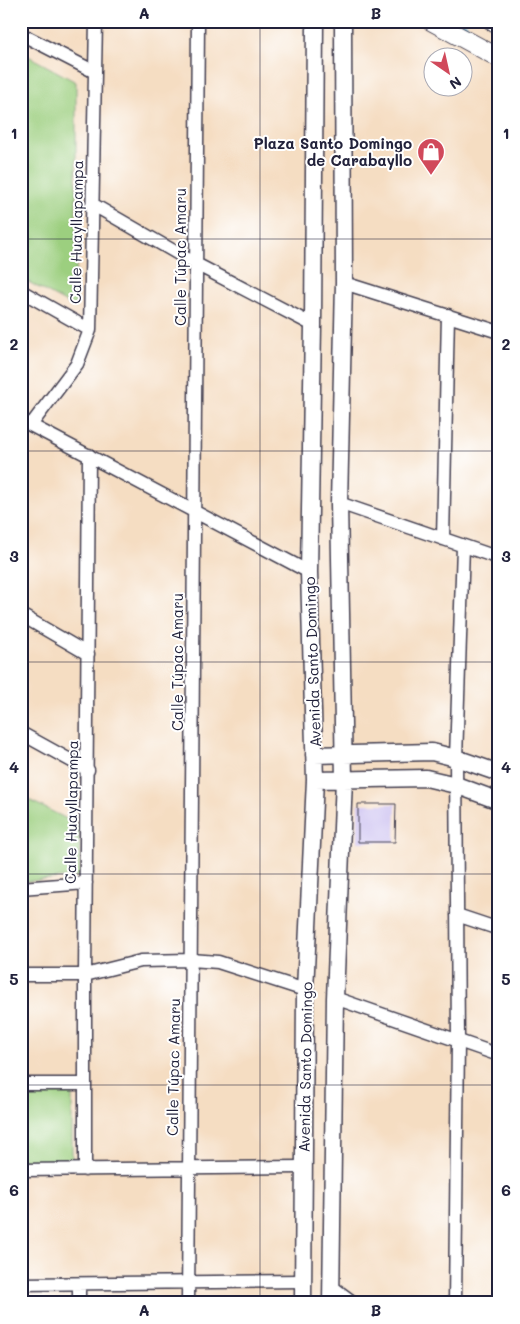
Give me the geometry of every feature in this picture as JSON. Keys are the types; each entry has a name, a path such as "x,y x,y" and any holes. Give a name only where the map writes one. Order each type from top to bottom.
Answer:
{"main road":[{"path":"431,21 499,58"},
{"path":"492,21 499,26"}],"street":[{"name":"Calle Huayllapampa","path":"26,423 76,364 90,330 96,21"},
{"name":"Calle Túpac Amaru","path":"188,1303 198,21"},
{"name":"Avenida Santo Domingo","path":"303,1303 306,990 314,780 309,572 313,325 314,21"},
{"name":"Avenida Santo Domingo","path":"331,1303 335,998 344,779 339,503 344,283 343,21"},
{"path":"21,34 95,72"},
{"path":"92,204 196,264 313,325"},
{"path":"344,283 499,332"},
{"path":"21,291 90,330"},
{"path":"443,539 448,315"},
{"path":"26,423 309,572"},
{"name":"Calle Huayllapampa","path":"85,1170 89,455"},
{"path":"339,503 499,558"},
{"path":"454,1303 458,1041 456,758 463,546"},
{"path":"21,614 88,654"},
{"path":"21,733 88,770"},
{"path":"314,755 432,752 499,773"},
{"path":"314,780 426,778 456,785 499,800"},
{"path":"21,888 86,883"},
{"path":"457,915 499,928"},
{"path":"21,975 85,975 141,961 191,960 218,962 306,990"},
{"path":"335,998 499,1055"},
{"path":"21,1084 85,1084"},
{"path":"21,1170 303,1167"},
{"path":"21,1284 303,1280"},
{"path":"79,1284 79,1303"},
{"path":"332,1286 354,1303"}],"green space":[{"path":"21,52 76,82 76,308 21,278"},
{"path":"21,796 79,825 80,876 21,882"},
{"path":"72,1087 72,1164 21,1163 21,1088"}],"building":[{"path":"358,804 396,804 395,842 358,842"}],"waterway":[{"path":"460,21 478,38"}],"place":[{"name":"Plaza Santo Domingo de Carabayllo","path":"431,176"}]}
